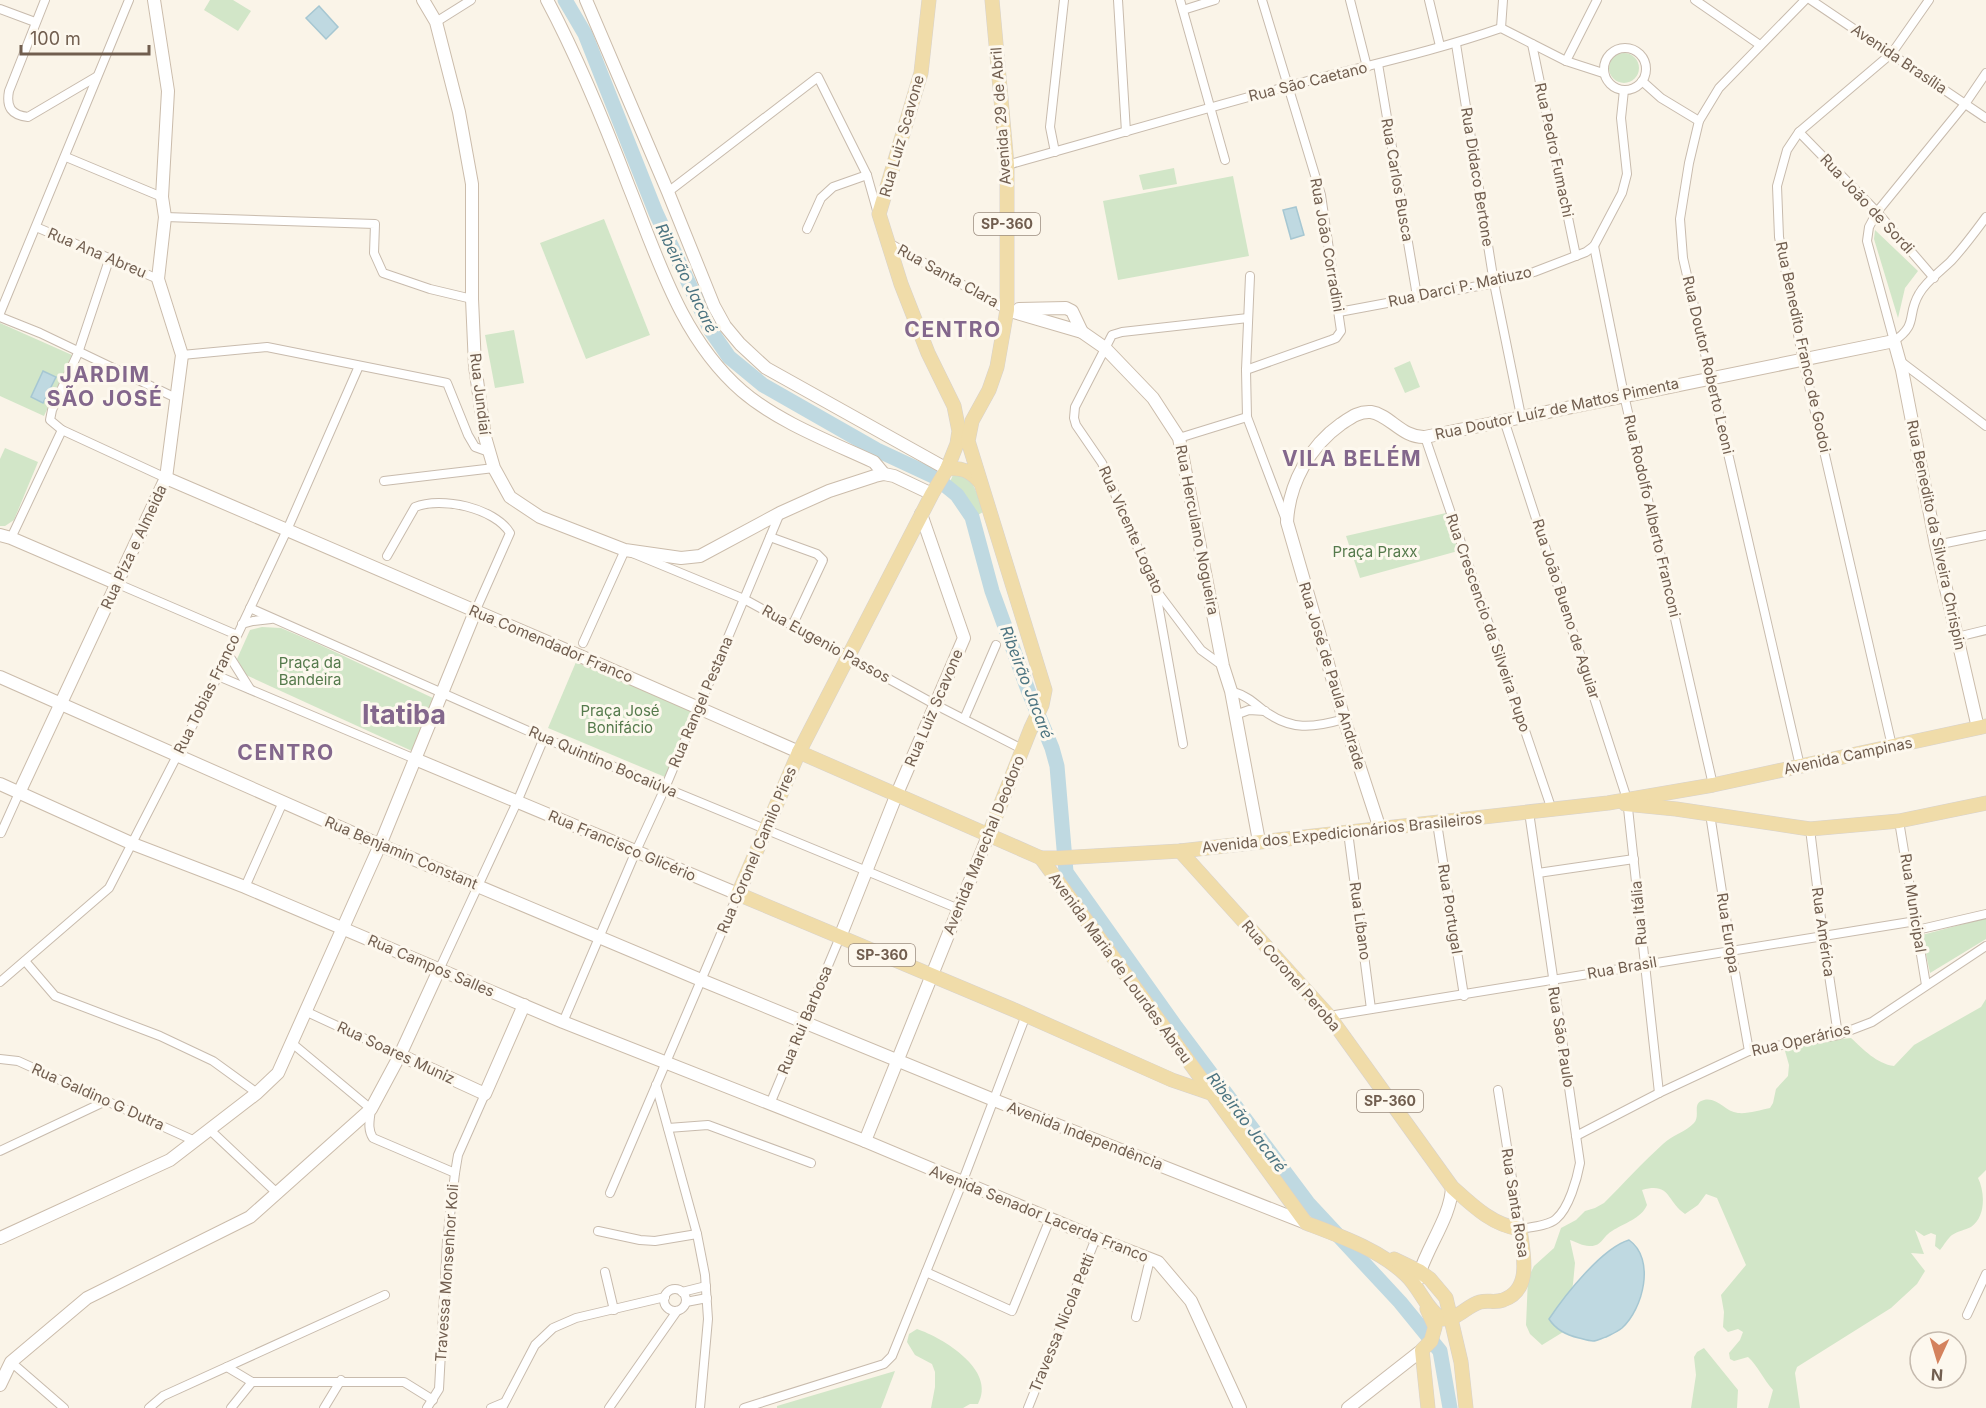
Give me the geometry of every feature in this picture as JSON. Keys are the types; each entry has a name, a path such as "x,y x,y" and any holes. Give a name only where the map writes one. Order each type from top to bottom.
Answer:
{"main road":[{"name":"Rua Piza e Almeida","path":"19,794 166,478 182,355 158,279 165,218 162,197 168,91 154,0"},
{"name":"Rua Jundiaí","path":"423,0 436,22 459,112 472,184 472,299 475,366 489,452 494,468 510,496 540,517 625,550 681,558 700,556 780,513 829,491 884,474"},
{"path":"547,0 564,31 625,175 665,278 692,333 701,346 733,382 765,408 873,462 884,474 933,491"},
{"path":"586,0 714,306 725,326 740,344 766,368 945,471 958,467 971,472 980,482"},
{"name":"Rua Luiz Scavone","path":"840,937 896,796 964,638 921,514 957,444 959,431 954,406 920,333 901,284 879,214 921,73 929,0"},
{"name":"Avenida 29 de Abril","path":"968,441 972,421 989,390 997,367 1007,310 1007,165 992,0"},
{"path":"1007,310 1066,308 1072,311 1082,332"},
{"name":"Rua Herculano Nogueira","path":"1007,310 1082,332 1105,348 1153,398 1179,438 1223,666 1236,715 1259,841"},
{"path":"1062,326 1070,324 1074,319"},
{"name":"Rua Doutor Luíz de Mattos Pimenta","path":"1287,522 1288,504 1295,483 1316,446 1326,434 1361,413 1377,414 1401,430 1419,437 1894,341"},
{"name":"Rua Benedito da Silveira Chrispin","path":"1894,341 1936,545 1982,727"},
{"path":"954,406 960,411 976,413"},
{"name":"Avenida Marechal Deodoro","path":"865,1141 1022,749 1042,705 1045,690 968,441"},
{"name":"Rua Comendador Franco","path":"166,478 587,658 699,710 1041,858"},
{"name":"Rua Coronel Camilo Pires","path":"738,894 799,752 921,514"},
{"name":"Rua José de Paula Andrade","path":"1287,522 1344,719 1380,829"},
{"path":"5,537 118,584"},
{"path":"0,1238 170,1160 257,1093 278,1073 380,845 475,612"},
{"name":"Rua Benjamin Constant","path":"0,677 380,845 804,1023"},
{"name":"Avenida Campinas","path":"1627,801 1982,727"},
{"name":"Rua Francisco Glicério","path":"415,759 1026,1015"},
{"name":"Rua Campos Salles","path":"0,784 133,844 245,887 563,1022 865,1141"},
{"name":"Avenida Campinas","path":"1669,808 1712,785"},
{"path":"1669,808 1670,794 1674,790"},
{"path":"1627,801 1810,829 1899,821 1986,803"},
{"name":"Avenida dos Expedicionários Brasileiros","path":"1041,858 1180,851 1627,801"},
{"name":"Rua Coronel Peroba","path":"1180,851 1329,1016 1452,1186 1474,1207 1496,1222 1520,1229"},
{"name":"Avenida Maria de Lourdes Abreu","path":"1041,858 1306,1223"},
{"path":"0,1384 6,1359 87,1298 250,1217 371,1109 400,1055 439,970"},
{"name":"Travessa Monsenhor Koli","path":"485,1094 524,1005"},
{"name":"SP-360","path":"1026,1015 1172,1080 1213,1094"},
{"name":"Avenida Independência","path":"804,1023 1325,1230 1367,1249 1396,1267 1432,1311 1442,1319 1457,1315 1430,1279 1382,1253 1367,1249"},
{"name":"Rua Soares Muniz","path":"400,1055 485,1094"},
{"path":"1172,1080 1181,1071 1184,1056"},
{"name":"Avenida Senador Lacerda Franco","path":"865,1141 1158,1262 1191,1301 1240,1408"},
{"path":"1416,1289 1419,1271 1427,1250 1448,1207 1452,1186"},
{"path":"1448,1207 1474,1207"},
{"name":"Rua Santa Rosa","path":"1457,1315 1478,1302 1502,1301 1515,1294 1523,1279 1525,1265 1520,1229"},
{"name":"Avenida Independência","path":"1416,1289 1434,1322 1431,1341 1424,1348"},
{"path":"1457,1315 1453,1334 1461,1362 1466,1408"},
{"path":"1348,1408 1424,1348"},
{"path":"1424,1348 1428,1408"}],"street":[{"path":"45,0 9,91 7,100 10,109 17,116 28,117 96,76"},
{"path":"129,0 0,315 176,398"},
{"path":"436,22 471,0"},
{"path":"1055,152 1050,127 1064,0"},
{"path":"1118,0 1126,132"},
{"path":"1180,0 1225,160"},
{"path":"1183,10 1215,0"},
{"name":"Rua João Corradini","path":"1246,370 1331,340 1339,335 1341,327 1321,195 1290,86 1262,0"},
{"path":"1350,0 1367,67"},
{"path":"1429,0 1440,46"},
{"path":"1503,0 1501,28 1566,61 1603,73"},
{"path":"1566,61 1597,0"},
{"path":"1695,0 1760,45"},
{"name":"Rua Doutor Roberto Leoni","path":"1800,766 1683,258 1680,219 1689,163 1699,121 1719,88 1806,0"},
{"name":"Avenida Brasília","path":"1811,0 1986,118"},
{"name":"Rua Benedito Franco de Godoi","path":"1892,746 1803,360 1779,237 1777,186 1787,150 1799,132 1892,53 1929,0"},
{"path":"0,9 35,22"},
{"name":"Rua São Caetano","path":"1007,165 1290,86 1440,46 1456,44 1501,28"},
{"name":"Rua Didaco Bertone","path":"1456,44 1494,283 1521,416"},
{"name":"Rua Pedro Fumachi","path":"1532,44 1576,256"},
{"path":"1623,47 1636,50 1645,61 1647,68 1642,81 1631,89 1624,90 1611,85 1603,73 1603,66 1610,53 1623,47"},
{"name":"Rua Carlos Busca","path":"1378,64 1417,296"},
{"path":"1986,73 1965,104 1877,212 1869,227 1867,242 1894,341 1905,334 1911,326 1911,315 1919,293 1953,259 1986,217"},
{"path":"668,192 818,77 867,175 879,214"},
{"path":"1642,81 1661,98 1699,121"},
{"path":"1594,246 1622,193 1627,174 1621,118 1624,90"},
{"name":"Rua João de Sordi","path":"1799,132 1877,212 1934,278"},
{"path":"66,157 162,197"},
{"path":"807,229 821,198 833,187 867,175"},
{"path":"165,218 375,224 374,253 383,273 430,289 472,299"},
{"name":"Rua Ana Abreu","path":"36,227 158,279"},
{"name":"Rua Santa Clara","path":"889,243 1007,310"},
{"name":"Rua Darci P. Matiuzo","path":"1339,312 1494,283 1534,272 1576,256 1594,246"},
{"name":"Rua Rodolfo Alberto Franconi","path":"1594,246 1624,395 1712,785"},
{"path":"5,537 62,430 50,420 52,410 78,353 110,260"},
{"path":"1250,276 1246,370 1247,417 1287,522"},
{"path":"1105,348 1112,335 1122,332 1248,318"},
{"path":"182,355 267,347 447,382 475,447 489,452"},
{"name":"Rua Vicente Logato","path":"1105,348 1075,407 1076,425 1101,463 1155,589 1201,650 1223,666"},
{"path":"1899,361 1986,426"},
{"name":"Rua Tobias Franco","path":"0,982 109,888 218,676 287,530 358,366"},
{"path":"1179,438 1247,417"},
{"name":"Rua João Bueno de Aguiar","path":"1504,420 1627,801"},
{"name":"Rua Comendador Franco","path":"62,430 166,478"},
{"name":"Rua Crescencio da Silveira Pupo","path":"1425,436 1552,810"},
{"path":"384,481 494,468"},
{"path":"387,556 415,507 422,504 470,507 504,522 510,533 475,612"},
{"name":"Rua Rangel Pestana","path":"563,1022 636,851 666,788 780,513"},
{"path":"1936,545 1986,535"},
{"path":"770,537 817,554 823,560 792,626"},
{"path":"583,643 625,550"},
{"name":"Rua Eugenio Passos","path":"625,550 744,599 936,705 1022,749"},
{"path":"118,584 237,635"},
{"path":"1155,589 1183,744"},
{"name":"Rua Quintino Bocaiúva","path":"250,608 544,738 959,909"},
{"path":"242,624 275,619"},
{"path":"1958,637 1986,630"},
{"path":"964,719 996,645"},
{"path":"228,654 251,690"},
{"name":"Rua Francisco Glicério","path":"218,676 415,759"},
{"path":"1231,691 1246,696 1265,711 1294,726 1319,726 1344,719"},
{"path":"1236,715 1249,710 1265,711"},
{"path":"439,970 544,738"},
{"path":"2,833 19,794"},
{"name":"Rua Itália","path":"1627,801 1659,1093"},
{"path":"245,887 283,802"},
{"name":"Rua São Paulo","path":"1520,1229 1556,1220 1578,1177 1580,1163 1529,812"},
{"name":"Rua Europa","path":"1710,814 1749,1051"},
{"name":"Rua Municipal","path":"1899,821 1926,985"},
{"name":"Rua Portugal","path":"1437,823 1464,996"},
{"name":"Rua América","path":"1810,829 1838,1035"},
{"name":"Rua Líbano","path":"1348,832 1371,1009"},
{"path":"1538,873 1634,859"},
{"name":"Rua Coronel Camilo Pires","path":"610,1193 738,894"},
{"name":"Rua Brasil","path":"1329,1016 1464,996 1644,963 1823,935 1916,925 1986,914"},
{"name":"Rua Rui Barbosa","path":"770,1104 840,937"},
{"name":"Rua Operários","path":"1576,1136 1659,1093 1749,1051 1838,1035 1872,1022 1986,946"},
{"path":"25,961 55,996 160,1036 213,1061 257,1093"},
{"name":"Rua Soares Muniz","path":"307,1012 400,1055"},
{"path":"744,1408 884,1364 891,1356 962,1183 1026,1015"},
{"path":"292,1044 371,1109 369,1126 373,1138 455,1173"},
{"name":"Rua Galdino G Dutra","path":"0,1059 18,1061 195,1141"},
{"path":"656,1085 697,1234 706,1286 708,1319 700,1408"},
{"name":"Rua Santa Rosa","path":"1498,1090 1520,1229"},
{"name":"Travessa Monsenhor Koli","path":"428,1408 439,1389 447,1241 458,1155 485,1094"},
{"path":"0,1151 106,1101"},
{"path":"668,1128 708,1125 811,1163"},
{"path":"210,1130 278,1194"},
{"path":"926,1272 1012,1311 1050,1219"},
{"path":"598,1231 656,1241 697,1234"},
{"name":"Travessa Nicola Petti","path":"1028,1408 1096,1238"},
{"path":"1136,1317 1150,1259"},
{"path":"605,1272 614,1310"},
{"path":"1967,1315 1986,1274"},
{"path":"491,1408 502,1406 535,1345 553,1328 576,1318 665,1297 672,1290 682,1292 706,1286"},
{"path":"609,1408 677,1311 683,1308 686,1302 682,1292"},
{"path":"148,1408 163,1396 385,1295"},
{"path":"665,1297 667,1307 677,1311"},
{"path":"686,1302 707,1298"},
{"path":"6,1359 64,1408"},
{"path":"227,1367 252,1382 340,1380 404,1382 433,1400"},
{"path":"324,1408 340,1380"},
{"path":"231,1408 252,1382"}],"green space":[{"path":"210,0 233,0 251,11 238,31 204,10"},
{"path":"1624,53 1635,57 1639,68 1635,79 1624,83 1613,79 1609,68 1613,57"},
{"path":"1174,168 1177,184 1143,190 1139,175"},
{"path":"1233,176 1249,256 1118,280 1103,201"},
{"path":"604,219 650,335 586,359 540,243"},
{"path":"1875,230 1918,271 1905,288 1898,318 1874,239"},
{"path":"0,323 72,355 44,416 0,396"},
{"path":"514,330 524,383 495,388 485,335"},
{"path":"1410,361 1420,387 1405,393 1394,368"},
{"path":"5,448 38,462 14,520 5,526 0,526 0,459"},
{"path":"953,475 961,476 971,482 983,512 978,515 962,493 949,484"},
{"name":"Praça Praxx","path":"1446,513 1458,551 1360,578 1346,536"},
{"name":"Praça da Bandeira","path":"262,627 281,628 435,699 412,751 246,675 237,659 250,630"},
{"name":"Praça José Bonifácio","path":"576,662 692,711 665,777 548,728"},
{"path":"1986,918 1986,939 1930,973 1922,935"},
{"path":"1986,999 1986,1170 1978,1178 1983,1197 1982,1211 1976,1223 1952,1235 1940,1250 1935,1246 1936,1235 1931,1233 1924,1236 1915,1230 1924,1254 1911,1253 1925,1271 1917,1284 1891,1308 1797,1367 1795,1373 1800,1408 1768,1408 1773,1390 1755,1364 1748,1357 1734,1361 1730,1359 1729,1353 1740,1340 1743,1332 1738,1329 1728,1332 1723,1327 1724,1312 1721,1295 1746,1265 1717,1198 1706,1194 1698,1205 1685,1214 1663,1191 1651,1188 1642,1190 1647,1205 1644,1210 1609,1233 1600,1243 1587,1246 1570,1240 1575,1263 1569,1301 1568,1329 1542,1345 1530,1334 1526,1325 1528,1278 1534,1266 1554,1248 1561,1228 1576,1220 1585,1211 1604,1203 1663,1144 1691,1126 1696,1120 1697,1106 1700,1102 1713,1101 1738,1113 1770,1108 1776,1089 1788,1076 1789,1065 1785,1051 1787,1046 1792,1044 1851,1038 1876,1059 1894,1066 1914,1045 1981,1007"},
{"path":"917,1329 953,1348 974,1368 980,1379 982,1391 978,1404 970,1404 963,1408 931,1408 935,1372 932,1364 915,1355 907,1342 909,1334"},
{"path":"1704,1348 1738,1390 1737,1408 1691,1408 1696,1375 1694,1357"},
{"path":"895,1371 881,1408 777,1408 777,1406"}],"water":[{"path":"319,6 338,27 326,39 306,18"},
{"path":"1296,207 1304,235 1291,239 1283,210"},
{"path":"43,371 56,377 43,403 31,397"},
{"path":"1629,1240 1637,1248 1642,1259 1644,1284 1636,1309 1629,1320 1618,1331 1595,1341 1574,1337 1558,1329 1549,1319 1564,1298 1607,1252"}],"waterway":[{"name":"Ribeirão Jacaré","path":"565,0 585,34 656,213 711,331 729,357 763,385 877,450 935,477 957,495 972,517 992,591 1057,766 1066,872 1176,1027 1308,1203 1400,1302 1440,1351 1450,1408"}],"district":[{"name":"CENTRO","path":"953,330"},
{"name":"JARDIM SÃO JOSÉ","path":"105,387"},
{"name":"VILA BELÉM","path":"1352,459"},
{"name":"Itatiba","path":"404,715"},
{"name":"CENTRO","path":"286,753"}]}
